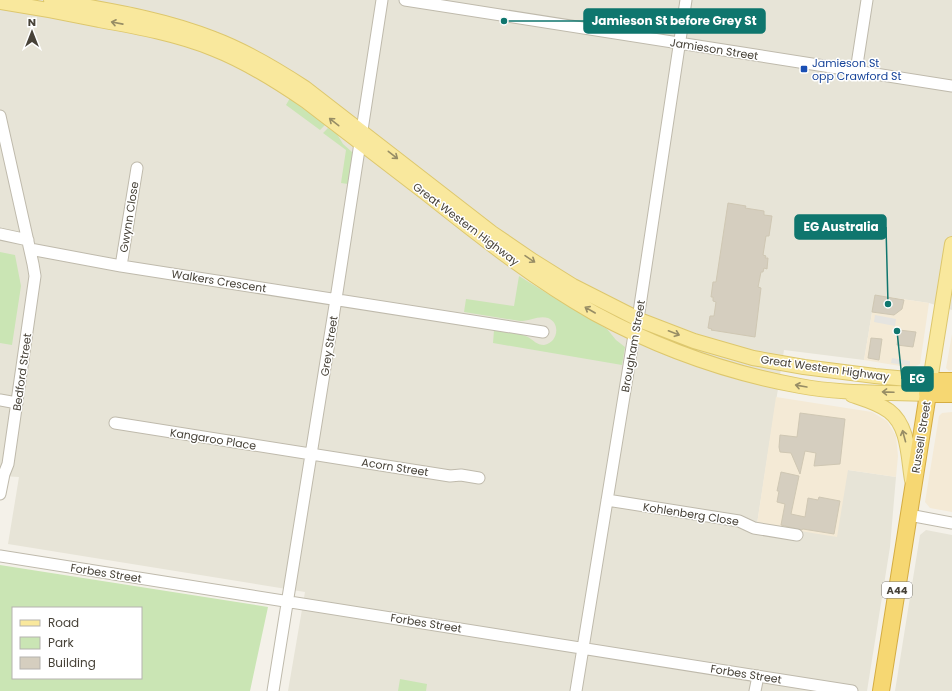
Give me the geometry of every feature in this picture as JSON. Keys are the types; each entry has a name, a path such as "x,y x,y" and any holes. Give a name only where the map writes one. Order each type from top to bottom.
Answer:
{"highway":[{"name":"Great Western Highway","path":"929,387 952,380"},
{"name":"Great Western Highway","path":"929,387 952,394"},
{"name":"Russell Street","path":"881,691 929,387"}],"main road":[{"name":"Great Western Highway","path":"51,0 143,18 213,38 238,49 283,73 305,88 490,244 549,286 634,333 680,352 734,371 802,386 840,390 929,387"},
{"name":"Great Western Highway","path":"0,2 141,28 175,36 214,49 248,65 362,137 492,233 533,261 573,286 638,318 694,341 753,358 804,368 875,376 929,387"},
{"name":"Russell Street","path":"929,387 952,244"},
{"name":"Russell Street","path":"840,390 882,407 892,414 898,421 905,436 913,488"}],"street":[{"name":"Grey Street","path":"273,691 312,454 382,0"},
{"name":"Jamieson Street","path":"405,0 952,86"},
{"name":"Brougham Street","path":"576,691 634,333 638,318 686,0"},
{"path":"856,71 867,0"},
{"path":"0,116 29,244"},
{"name":"Gwynn Close","path":"121,266 137,168"},
{"name":"Walkers Crescent","path":"0,234 29,244 121,266 543,332"},
{"name":"Bedford Street","path":"0,494 4,474 8,464 34,282 35,270 29,244"},
{"path":"0,400 17,403"},
{"name":"Kangaroo Place","path":"115,423 312,454"},
{"name":"Acorn Street","path":"312,454 450,476 461,475 479,478"},
{"name":"Kohlenberg Close","path":"607,500 739,521 754,528 797,535"},
{"path":"909,515 952,522"},
{"name":"Forbes Street","path":"0,556 852,691"},
{"path":"755,691 758,676"}],"shaded area":[{"path":"0,0 952,0 952,310 929,303 875,295 864,360 784,350 757,524 848,470 896,477 890,547 867,691 288,691 305,592 8,544 19,477 0,476"},
{"path":"875,295 929,303 920,364 912,368 864,360"},
{"path":"875,315 896,319 895,326 874,322"},
{"path":"952,334 952,370 949,371 946,368"},
{"path":"892,358 910,361 910,366 891,363"},
{"path":"776,397 872,412 887,421 896,436 898,456 896,477 848,470 837,537 757,524"},
{"path":"952,412 952,512 930,508 925,502 939,416 942,413"},
{"path":"926,530 952,535 952,691 895,691 920,535"}],"green space":[{"path":"290,98 325,125 320,130 286,105"},
{"path":"328,128 337,134 343,144 352,152 348,184 341,183 346,150 323,133"},
{"path":"0,252 15,255 21,286 12,345 0,343"},
{"path":"519,276 607,329 616,340 625,347 622,365 493,343 494,330 524,335 542,345 549,343 555,337 555,324 545,317 520,321 464,312 466,299 514,306"},
{"path":"0,565 268,607 250,691 0,691"},
{"path":"400,679 427,684 426,691 398,691"}],"building":[{"path":"728,203 764,211 764,215 772,216 769,236 766,236 763,255 766,256 765,258 768,258 767,269 764,268 763,272 761,272 758,287 761,288 755,337 711,330 712,329 708,328 710,316 714,316 716,302 713,301 713,297 711,297 713,282 716,282"},
{"path":"875,295 904,300 902,309 894,315 872,312"},
{"path":"899,330 916,332 913,347 897,345"},
{"path":"871,338 882,339 879,360 868,358"},
{"path":"800,413 845,419 840,464 814,466 816,453 805,451 800,474 791,453 780,452 780,435 797,437"},
{"path":"781,472 799,476 791,514 805,517 808,498 818,500 819,497 840,501 834,534 803,529 801,530 781,525 785,504 777,502 779,491 777,491"}],"place":[{"name":"Jamieson St before Grey St","path":"504,21"},
{"name":"Jamieson St opp Crawford St","path":"804,69"},
{"name":"EG Australia","path":"888,304"},
{"name":"EG","path":"897,331"}]}
